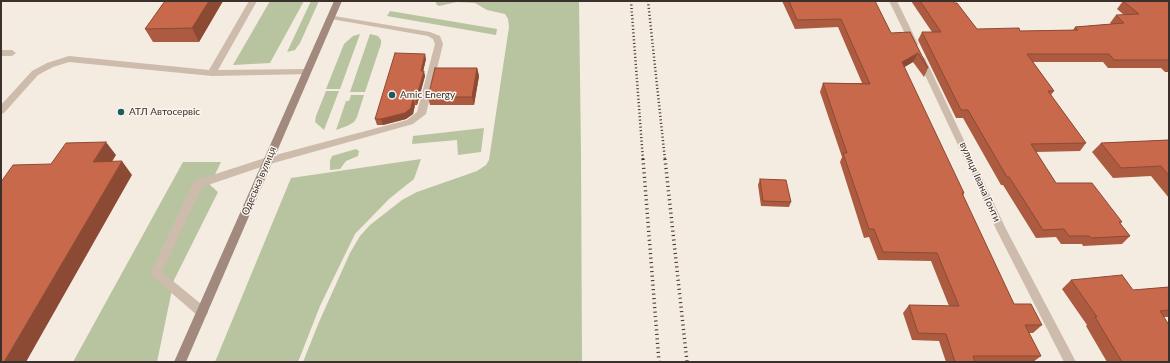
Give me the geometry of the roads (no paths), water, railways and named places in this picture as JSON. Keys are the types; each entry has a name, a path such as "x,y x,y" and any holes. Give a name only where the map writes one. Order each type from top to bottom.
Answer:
{"main road":[{"name":"Одеська вулиця","path":"180,362 338,1"}],"street":[{"path":"212,73 253,1"},
{"name":"вулиця Івана Гонти","path":"893,1 1001,229 1070,362"},
{"path":"202,312 156,273 198,184 268,161 410,122 421,114 439,44 437,38 430,34 331,17"},
{"path":"1,53 12,53"},
{"path":"1,112 35,73 50,65 69,59 212,73 308,72"}],"railway":[{"path":"631,1 643,160"},
{"path":"648,1 665,160"},
{"path":"643,159 659,362"},
{"path":"665,159 687,362"}],"place":[{"name":"Amic Energy","path":"392,95"},
{"name":"АТЛ Автосервіс","path":"121,112"}]}
